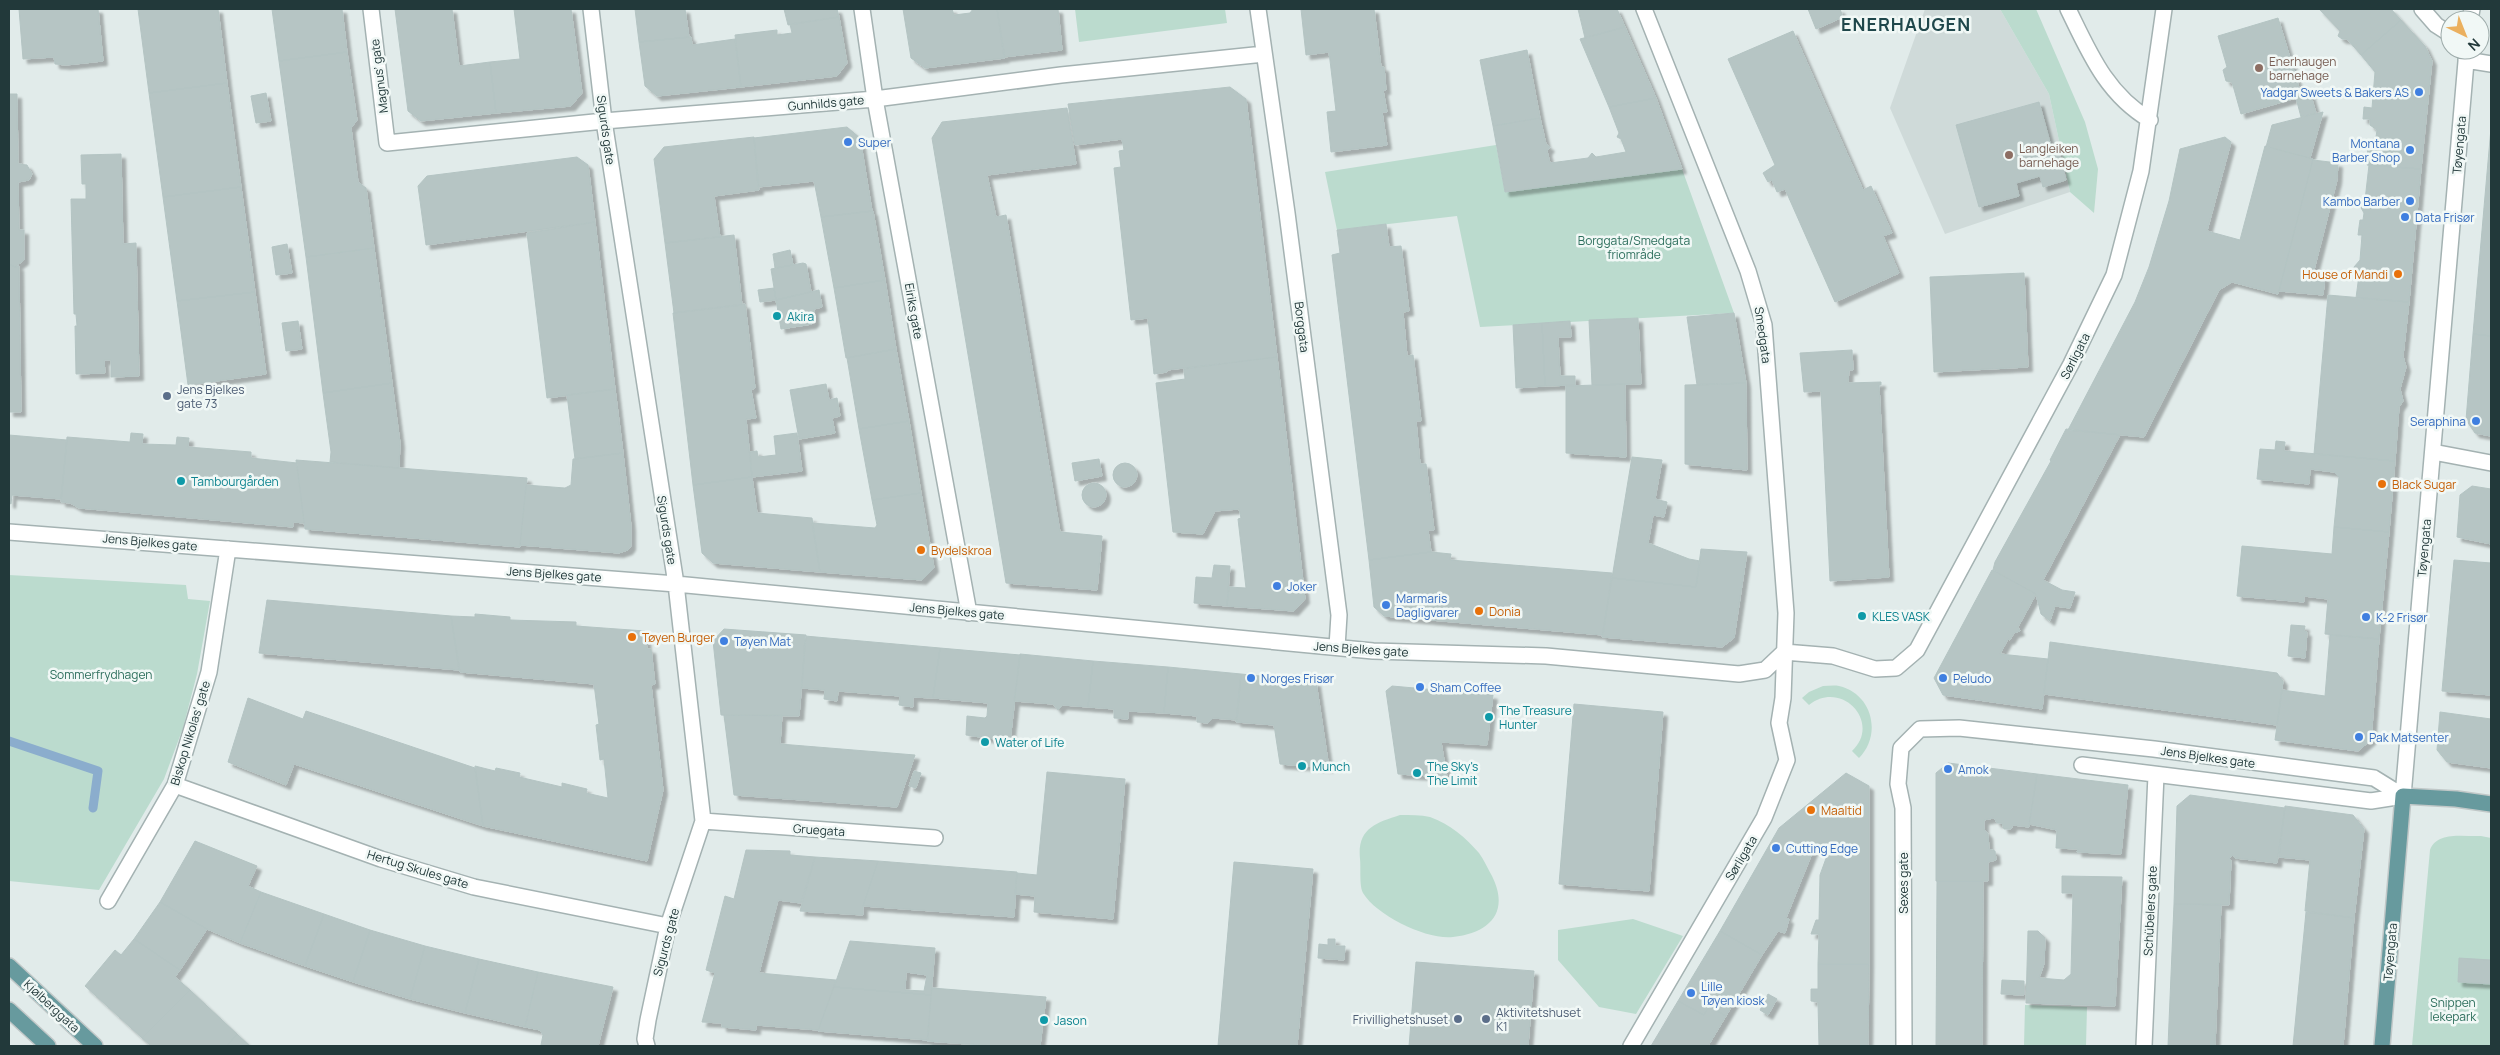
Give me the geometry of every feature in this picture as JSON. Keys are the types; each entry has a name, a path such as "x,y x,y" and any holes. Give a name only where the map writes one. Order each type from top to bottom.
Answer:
{"main road":[{"name":"Jens Bjelkes gate","path":"2403,796 2456,799 2491,804"},
{"name":"Tøyengata","path":"2382,1046 2403,796"},
{"name":"Kjølberggata","path":"9,966 95,1046"},
{"path":"9,1010 48,1046"}],"street":[{"name":"Magnus’ gate","path":"371,9 387,142"},
{"name":"Sigurds gate","path":"590,9 604,121 676,584 703,821 668,926 648,1020 645,1039 647,1046"},
{"name":"Eiriks gate","path":"862,9 876,99 969,613"},
{"name":"Borggata","path":"1258,9 1287,213 1339,615 1337,647"},
{"name":"Smedgata","path":"1644,9 1748,271 1764,325 1786,613 1784,652"},
{"path":"2068,9 2093,61 2106,83 2124,101 2150,120"},
{"name":"Sørligata","path":"1631,1046 1764,818 1787,760 1779,723 1783,698 1784,652 1833,656 1875,669 1896,668 1917,650 2096,314 2114,275 2129,226 2142,171 2164,9"},
{"path":"2422,9 2440,28"},
{"name":"Gunhilds gate","path":"387,142 604,121 876,99 1061,75 1264,54"},
{"name":"Tøyengata","path":"2403,796 2467,60"},
{"path":"2433,452 2491,463"},
{"name":"Jens Bjelkes gate","path":"9,532 676,584 1374,652 1546,656 1740,674 1765,670 1784,652"},
{"name":"Biskop Nikolas' gate","path":"108,901 176,785 209,672 228,549"},
{"name":"Jens Bjelkes gate","path":"1920,729 1969,729 2154,749 2374,778 2403,796"},
{"name":"Sexes gate","path":"1904,1046 1903,808 1898,784 1901,748 1920,729"},
{"path":"2082,765 2156,776 2194,778 2371,801 2403,796"},
{"name":"Schübelers gate","path":"2144,1046 2156,776"},
{"name":"Hertug Skules gate","path":"176,785 381,859 474,887 668,926"},
{"name":"Gruegata","path":"703,821 935,838"}],"shaded area":[{"path":"1925,9 2000,9 2049,94 2070,192 1945,234 1890,108"}],"green space":[{"path":"1075,9 1225,9 1227,23 1079,42"},
{"path":"2000,9 2036,9 2085,122 2098,169 2094,213 2070,192 2049,94"},
{"name":"Borggata/Smedgata friområde","path":"1496,145 1505,192 1682,169 1734,313 1480,327 1457,216 1337,230 1325,172"},
{"name":"Sommerfrydhagen","path":"9,575 186,585 188,599 210,601 197,674 183,728 164,779 99,890 9,881"},
{"path":"1823,686 1839,686 1851,690 1860,697 1866,706 1872,727 1866,749 1859,758 1852,751 1860,740 1863,728 1860,717 1854,708 1845,701 1834,697 1822,698 1809,705 1802,698 1809,692"},
{"path":"1400,815 1430,817 1444,823 1469,842 1479,853 1492,876 1499,900 1493,919 1486,925 1466,935 1442,937 1430,935 1391,918 1370,902 1363,893 1361,886 1361,841 1365,834 1376,825"},
{"name":"Snippen lekepark","path":"2481,836 2491,838 2491,1046 2412,1046 2430,850 2434,844 2445,837"},
{"path":"1633,919 1683,936 1636,1014 1599,1007 1558,960 1558,930"},
{"path":"2025,1005 2087,1007 2086,1046 2024,1046"}],"building":[{"path":"19,9 98,9 103,61 66,65 55,64 54,57 23,59"},
{"path":"138,9 218,9 227,83 149,93"},
{"path":"272,9 342,9 347,52 279,61"},
{"path":"395,9 452,9 459,66 490,62 496,113 421,121 408,111"},
{"path":"514,9 571,9 582,93 571,106 496,113 490,62 520,59"},
{"path":"635,9 685,9 689,37 639,42"},
{"path":"784,9 837,9 839,17 788,25"},
{"path":"903,9 952,9 954,15 970,13 973,9 997,9 1005,58 925,68 911,58"},
{"path":"997,9 1058,9 1062,50 1004,57"},
{"path":"1301,9 1374,9 1381,67 1384,67 1386,90 1383,90 1387,112 1382,112 1387,145 1331,152 1327,112 1336,111 1329,52 1306,55"},
{"path":"1578,9 1617,9 1625,27 1585,38"},
{"path":"1808,9 1840,9 1843,17 1816,29"},
{"path":"2319,9 2391,9 2401,20 2361,55 2347,39 2342,39 2338,36 2340,31"},
{"path":"839,17 847,63 837,76 741,87 735,35 777,30 777,35 792,33 790,24"},
{"path":"2278,18 2300,91 2309,89 2316,113 2301,117 2296,98 2241,114 2232,82 2226,81 2223,70 2227,67 2218,36"},
{"path":"2401,20 2425,46 2432,61 2421,169 2367,165 2368,143 2375,144 2377,130 2370,125 2370,119 2363,119 2364,107 2372,108 2375,72 2361,55"},
{"path":"1625,27 1656,98 1609,107 1580,39"},
{"path":"1793,31 1863,190 1871,186 1892,233 1883,236 1899,273 1835,302 1785,189 1777,192 1772,180 1768,182 1763,173 1775,165 1728,59"},
{"path":"691,37 692,45 735,39 741,87 657,96 645,86 639,42"},
{"path":"1527,50 1540,118 1493,126 1480,60"},
{"path":"347,52 357,120 351,128 358,182 366,188 374,248 306,257 279,61"},
{"path":"227,83 241,187 163,197 149,93"},
{"path":"1230,87 1246,99 1277,357 1167,370 1167,372 1154,374 1148,318 1131,320 1114,168 1121,167 1119,151 1124,150 1122,139 1075,145 1068,104"},
{"path":"266,93 271,121 256,123 251,96"},
{"path":"9,94 17,94 18,164 27,165 32,174 29,180 18,182 19,230 24,230 24,260 15,267 9,264"},
{"path":"1656,98 1682,169 1505,192 1493,126 1540,118 1546,144 1550,147 1547,151 1550,163 1588,158 1592,153 1596,157 1626,152 1621,139 1617,137 1619,133 1609,107"},
{"path":"2039,102 2052,150 2058,149 2066,180 2043,187 2040,176 2016,183 2019,196 1979,207 1956,125"},
{"path":"1067,108 1076,164 987,175 996,217 1006,215 1060,532 1102,536 1097,590 1006,583 932,138 942,122"},
{"path":"2323,112 2310,158 2266,147 2272,125"},
{"path":"847,127 860,138 872,211 821,217 814,181 758,187 754,138"},
{"path":"2491,128 2491,173 2487,173"},
{"path":"754,137 759,190 714,196 720,237 665,243 654,159 664,147"},
{"path":"2225,137 2231,142 2207,231 2240,240 2265,146 2313,159 2278,294 2232,282 2219,290 2144,437 2068,430 2135,302 2149,267 2169,201 2180,149"},
{"path":"121,154 123,244 136,243 139,376 111,377 111,360 104,360 105,373 76,374 75,326 77,326 76,314 74,314 71,199 86,199 86,184 82,184 81,155"},
{"path":"577,157 588,165 595,222 426,245 418,186 427,176"},
{"path":"2313,160 2338,163 2337,180 2313,274 2325,277 2323,295 2279,291"},
{"path":"2369,165 2421,169 2409,302 2356,298 2359,275 2354,267 2360,260 2362,235 2358,235 2360,220 2363,220 2364,213 2360,206 2365,200"},
{"path":"2487,173 2491,173 2491,336 2473,334"},
{"path":"241,187 255,292 177,301 163,197"},
{"path":"873,211 885,280 834,288 821,217"},
{"path":"595,222 615,389 547,398 527,233"},
{"path":"1386,224 1389,247 1401,246 1409,311 1403,312 1407,356 1413,355 1421,421 1416,421 1420,464 1426,464 1434,530 1428,530 1431,552 1369,560 1332,255 1340,253 1337,230"},
{"path":"734,235 742,305 674,313 665,243"},
{"path":"287,244 292,273 276,275 272,247"},
{"path":"374,248 392,383 323,393 306,257"},
{"path":"790,250 793,265 775,268 773,254"},
{"path":"9,264 15,267 19,266 21,412 9,412"},
{"path":"806,264 811,292 776,300 771,269"},
{"path":"2024,273 2028,367 1934,372 1930,277"},
{"path":"885,280 896,349 846,358 834,288"},
{"path":"774,288 776,300 760,302 758,290"},
{"path":"819,290 822,307 814,309 815,321 812,324 781,329 776,300"},
{"path":"255,292 266,374 188,385 177,301"},
{"path":"2328,295 2409,302 2403,356 2406,367 2400,389 2403,401 2399,407 2395,461 2314,454"},
{"path":"745,304 755,388 751,390 756,418 746,419 752,477 693,485 673,313"},
{"path":"1734,313 1746,383 1697,385 1687,317"},
{"path":"1638,318 1641,384 1592,385 1589,320"},
{"path":"298,321 302,349 286,351 282,323"},
{"path":"1570,321 1571,337 1558,337 1560,376 1575,376 1575,385 1545,386 1542,323"},
{"path":"1542,323 1545,386 1516,388 1513,325"},
{"path":"2473,334 2491,336 2491,436 2475,433 2466,420"},
{"path":"896,349 909,421 859,429 847,358"},
{"path":"1852,350 1853,370 1849,370 1848,383 1881,382 1881,385 1879,385 1889,577 1830,581 1821,391 1804,392 1800,353"},
{"path":"1277,357 1305,599 1294,611 1227,606 1229,587 1246,588 1238,519 1241,518 1239,509 1215,511 1203,534 1173,532 1156,383 1185,379 1184,369"},
{"path":"392,383 400,443 399,468 330,462 331,452 323,393"},
{"path":"1746,383 1747,470 1685,464 1685,385"},
{"path":"826,384 829,400 837,398 840,416 832,418 835,433 799,439 790,390"},
{"path":"1625,384 1626,457 1566,453 1566,386"},
{"path":"615,389 623,453 575,459 567,395"},
{"path":"909,421 921,493 872,500 859,429"},
{"path":"2066,429 2120,435 2043,580 2062,590 2075,592 2070,608 2055,606 2050,621 2041,614 2036,594 1993,570 1995,562 2051,461"},
{"name":"Tambourgården","path":"131,433 143,434 142,444 176,445 177,437 189,438 188,447 251,452 251,458 297,463 304,523 293,522 293,527 79,508 70,503 61,502 67,437 130,442"},
{"path":"797,433 802,471 752,477 750,452 757,451 758,457 776,455 774,436"},
{"path":"9,435 67,440 61,499 12,495 11,504 9,503"},
{"path":"2276,441 2285,442 2284,451 2395,461 2389,532 2334,527 2339,477 2334,472 2310,469 2309,484 2257,479 2260,449 2275,450"},
{"path":"623,453 631,526 631,546 628,550 619,553 520,545 526,485 565,488 571,485 573,459"},
{"path":"1632,457 1662,460 1655,499 1667,502 1664,517 1653,515 1648,543 1689,559 1700,561 1696,587 1612,578"},
{"path":"1099,459 1102,476 1075,481 1072,463"},
{"path":"296,460 527,478 520,547 305,529"},
{"path":"1125,463 1133,467 1137,475 1133,483 1125,487 1117,483 1113,475 1117,467"},
{"path":"752,477 757,513 812,518 820,572 713,563 702,553 693,485"},
{"path":"1094,483 1102,487 1106,495 1102,503 1094,507 1086,503 1082,495 1086,487"},
{"path":"2472,486 2491,489 2491,544 2457,537 2460,495"},
{"path":"921,493 934,568 922,580 820,572 812,523 875,528 877,525 872,500"},
{"path":"2334,527 2389,532 2379,639 2325,634 2328,599 2304,596 2304,602 2237,596 2242,546 2332,554"},
{"path":"1701,549 1747,552 1734,638 1722,647 1602,637 1612,578 1696,587"},
{"path":"1431,552 1451,554 1450,560 1612,573 1603,635 1384,616 1374,607 1369,560"},
{"path":"2454,560 2491,563 2491,695 2442,691"},
{"path":"1214,565 1230,566 1227,606 1194,603 1196,577 1212,578"},
{"path":"1992,570 2036,594 2018,627 2020,631 2014,633 2010,640 2008,639 2000,654 2048,659 2042,709 1943,695 1934,678"},
{"path":"267,600 451,616 459,670 259,653"},
{"path":"475,614 510,617 510,620 576,622 576,626 645,631 647,649 651,649 655,684 651,685 663,790 647,861 483,826 475,766 495,771 496,768 520,773 519,777 562,787 562,783 587,789 586,793 608,798 604,759 600,760 596,725 599,724 594,684 460,672 451,616 475,617"},
{"path":"2291,625 2305,626 2304,631 2307,632 2305,658 2288,656"},
{"path":"724,629 806,635 799,716 721,715 713,641"},
{"path":"2330,635 2379,639 2371,740 2358,751 2275,740 2282,690 2325,696"},
{"path":"805,636 940,648 933,698 913,697 913,707 899,705 900,696 838,691 837,701 824,699 825,690 802,688"},
{"path":"2050,642 2277,673 2283,681 2277,725 2044,694"},
{"path":"940,648 1020,655 1010,741 966,735 967,716 985,718 987,716 988,703 933,698"},
{"path":"1020,654 1093,661 1088,707 1063,705 1058,710 1053,704 1014,701"},
{"path":"1093,661 1168,667 1164,713 1128,711 1128,719 1114,718 1114,709 1088,707"},
{"path":"1168,667 1241,674 1237,720 1213,718 1208,723 1197,722 1197,716 1164,713"},
{"path":"1241,674 1316,682 1329,768 1280,764 1274,725 1236,722"},
{"path":"1392,686 1493,695 1487,745 1441,742 1447,777 1398,774 1386,691"},
{"path":"248,698 303,719 306,711 475,768 483,826 294,764 286,785 228,762"},
{"path":"1574,704 1663,712 1649,891 1559,884"},
{"path":"2440,712 2491,719 2491,768 2447,762 2437,750"},
{"path":"724,715 782,715 780,744 915,755 897,807 734,795"},
{"path":"1948,763 2037,774 2029,827 2013,825 2011,829 2004,829 2002,823 1997,823 1994,818 1984,820 1984,829 1988,834 1989,849 1995,851 1996,860 1988,862 1988,881 1936,881 1936,773"},
{"path":"914,771 921,773 916,788 909,786"},
{"path":"1047,772 1125,779 1113,919 1034,912 1035,896 1015,894 1017,873 1037,875"},
{"path":"1846,773 1869,786 1869,964 1818,964 1819,934 1811,934 1816,920 1819,920 1820,875 1829,850 1815,846 1786,918 1789,919 1785,933 1778,931 1762,955 1720,931 1779,828"},
{"path":"2037,774 2128,785 2121,854 2077,852 2078,849 2056,848 2057,830 2029,824"},
{"path":"2190,795 2285,808 2277,863 2235,858 2233,855 2229,858 2231,860 2229,905 2174,904 2177,806"},
{"path":"2285,806 2353,815 2364,829 2354,918 2305,911 2310,860 2279,857"},
{"path":"195,841 257,866 248,886 261,892 240,943 207,929 160,902"},
{"path":"746,850 790,851 790,855 815,857 801,903 778,900 759,973 836,980 818,1030 756,1025 756,1030 722,1027 722,1023 702,1022 715,973 706,970 725,896 734,899"},
{"path":"815,857 878,861 863,906 863,915 800,911"},
{"path":"878,861 1017,872 1014,917 863,906"},
{"path":"1234,862 1313,869 1297,1046 1218,1046"},
{"path":"2062,876 2122,877 2115,1006 2026,1003 2028,931 2038,931 2045,938 2044,964 2039,978 2064,980 2071,974 2073,893 2062,893"},
{"path":"1937,881 1983,881 1982,1046 1936,1046"},
{"path":"261,892 324,914 305,966 240,943"},
{"path":"160,902 207,929 180,970 134,939"},
{"path":"2174,904 2221,904 2215,1046 2168,1046"},
{"path":"2306,912 2354,918 2343,1046 2293,1046"},
{"path":"324,914 370,930 353,982 305,966"},
{"path":"370,930 425,946 410,999 353,982"},
{"path":"1720,931 1762,955 1726,1016 1709,1006 1704,1015 1678,1001"},
{"path":"134,939 180,970 175,977 190,990 142,1038 85,986 115,950 121,955"},
{"path":"1328,939 1335,939 1335,946 1345,946 1344,960 1318,958 1319,944 1328,945"},
{"path":"850,941 935,948 931,995 834,987","holes":["906,972 927,975 924,991 905,990"]},
{"path":"425,946 479,959 465,1013 410,999"},
{"path":"2459,958 2491,960 2491,984 2458,982"},
{"path":"479,959 538,972 525,1027 465,1013"},
{"path":"1416,962 1534,971 1528,1046 1409,1046"},
{"path":"1818,964 1869,964 1868,1046 1819,1046 1818,1002 1811,1001 1811,989 1818,989"},
{"path":"538,972 613,987 598,1046 541,1045 543,1035 540,1030 525,1027"},
{"path":"2002,980 2024,981 2024,995 2001,994"},
{"path":"834,987 931,995 928,1040 818,1031"},
{"path":"932,988 1046,997 1040,1046 994,1046 927,1041"},
{"path":"190,990 237,1034 227,1046 151,1046 142,1038"},
{"path":"1768,994 1777,999 1768,1015 1760,1010"},
{"path":"1678,1001 1704,1015 1709,1006 1726,1016 1708,1046 1651,1046"},
{"path":"237,1034 250,1046 227,1046"}],"waterway":[{"path":"9,741 98,771 93,808"}],"place":[{"name":"Enerhaugen barnehage","path":"2259,68"},
{"name":"Yadgar Sweets & Bakers AS","path":"2419,92"},
{"name":"Super","path":"848,142"},
{"name":"Montana Barber Shop","path":"2410,150"},
{"name":"Langleiken barnehage","path":"2009,155"},
{"name":"Kambo Barber","path":"2410,201"},
{"name":"Data Frisør","path":"2405,217"},
{"name":"House of Mandi","path":"2398,274"},
{"name":"Akira","path":"777,316"},
{"name":"Jens Bjelkes gate 73","path":"167,396"},
{"name":"Seraphina","path":"2476,421"},
{"name":"Tambourgården","path":"181,481"},
{"name":"Black Sugar","path":"2382,484"},
{"name":"Bydelskroa","path":"921,550"},
{"name":"Joker","path":"1277,586"},
{"name":"Marmaris Dagligvarer","path":"1386,605"},
{"name":"Donia","path":"1479,611"},
{"name":"KLES VASK","path":"1862,616"},
{"name":"K-2 Frisør","path":"2366,617"},
{"name":"Tøyen Burger","path":"632,637"},
{"name":"Tøyen Mat","path":"724,641"},
{"name":"Norges Frisør","path":"1251,678"},
{"name":"Peludo","path":"1943,678"},
{"name":"Sham Coffee","path":"1420,687"},
{"name":"The Treasure Hunter","path":"1489,717"},
{"name":"Pak Matsenter","path":"2359,737"},
{"name":"Water of Life","path":"985,742"},
{"name":"Munch","path":"1302,766"},
{"name":"Amok","path":"1948,769"},
{"name":"The Sky's The Limit","path":"1417,773"},
{"name":"Maaltid","path":"1811,810"},
{"name":"Cutting Edge","path":"1776,848"},
{"name":"Lille Tøyen kiosk","path":"1691,993"},
{"name":"Frivillighetshuset","path":"1458,1019"},
{"name":"Aktivitetshuset K1","path":"1486,1019"},
{"name":"Jason","path":"1044,1020"}],"district":[{"name":"ENERHAUGEN","path":"1906,24"}]}
